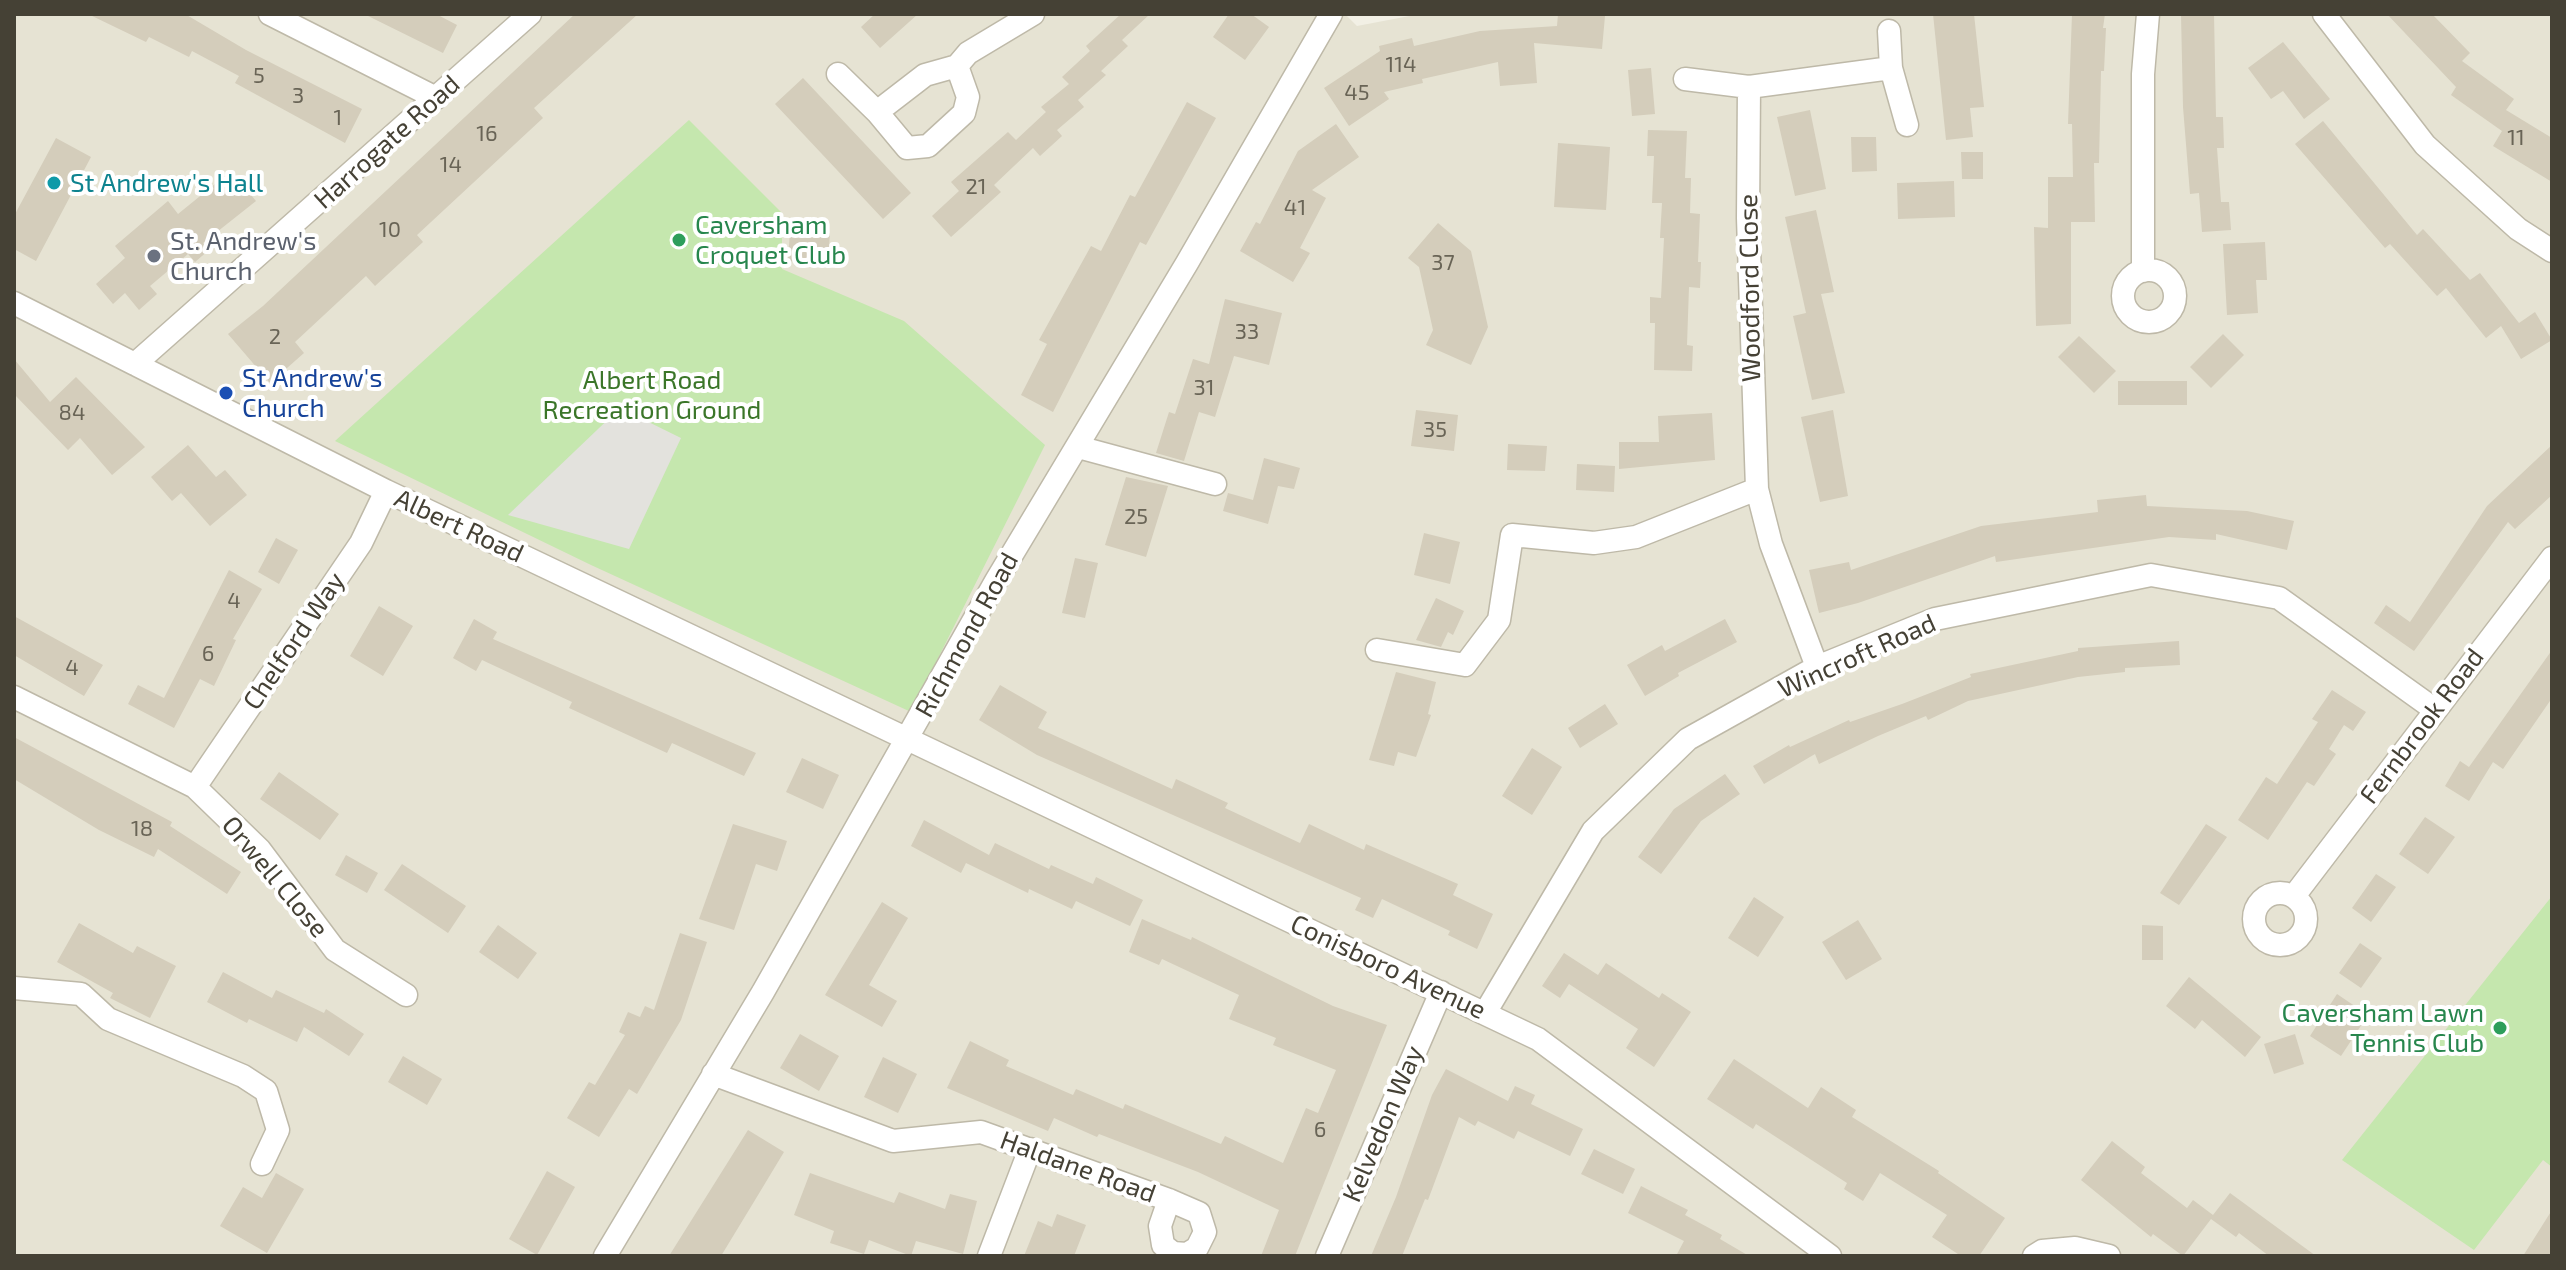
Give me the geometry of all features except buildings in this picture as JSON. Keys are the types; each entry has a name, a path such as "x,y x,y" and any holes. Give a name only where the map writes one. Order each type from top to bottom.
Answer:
{"street":[{"path":"270,14 436,98"},
{"name":"Harrogate Road","path":"135,364 530,14"},
{"path":"877,112 925,75 957,66 968,53 1033,14"},
{"name":"Richmond Road","path":"605,1256 909,738 996,581 1078,447 1331,14"},
{"path":"2143,271 2143,74 2148,14"},
{"path":"2324,14 2425,145 2518,229 2552,251"},
{"path":"1889,31 1891,68 1907,125"},
{"path":"838,74 877,112 907,148 928,146 964,113 968,97 957,66"},
{"path":"1685,79 1749,87 1891,68"},
{"name":"Woodford Close","path":"1749,87 1748,218 1757,489 1771,544 1817,667"},
{"name":"Albert Road","path":"14,303 386,491 909,738"},
{"path":"1078,447 1215,484"},
{"path":"1377,650 1465,665 1499,620 1512,535 1594,543 1636,537 1757,489"},
{"name":"Chelford Way","path":"195,787 361,543 386,491"},
{"name":"Fernbrook Road","path":"2294,896 2552,558"},
{"name":"Wincroft Road","path":"1485,1013 1593,831 1688,739 1817,667 1935,619 2151,575 2279,598 2434,709"},
{"name":"Orwell Close","path":"14,697 195,787 260,850 335,950 406,995"},
{"name":"Conisboro Avenue","path":"909,738 1538,1039 1830,1256"},
{"path":"14,988 81,994 108,1019 243,1076 266,1091 278,1130 262,1164"},
{"name":"Kelvedon Way","path":"1327,1256 1441,992"},
{"name":"Haldane Road","path":"713,1074 893,1141 981,1132 1169,1200"},
{"path":"989,1256 1030,1149"},
{"path":"2034,1256 2042,1251 2075,1248 2109,1256"}],"shaded area":[{"path":"14,14 1345,14 1357,26 1420,14 2552,14 2552,1256 14,1256"},
{"path":"620,408 681,438 629,549 508,515"}],"green space":[{"name":"Albert Road Recreation Ground","path":"689,120 782,213 782,269 904,321 1045,445 911,712 591,565 335,441"},
{"name":"Caversham Lawn Tennis Club","path":"2552,896 2552,1167 2543,1160 2474,1250 2342,1160"}],"place":[{"name":"St Andrew's Hall","path":"54,183"},
{"name":"Caversham Croquet Club","path":"679,240"},
{"name":"St. Andrew's Church","path":"154,256"},
{"name":"St Andrew's Church","path":"226,393"},
{"name":"Caversham Lawn Tennis Club","path":"2500,1028"}]}
